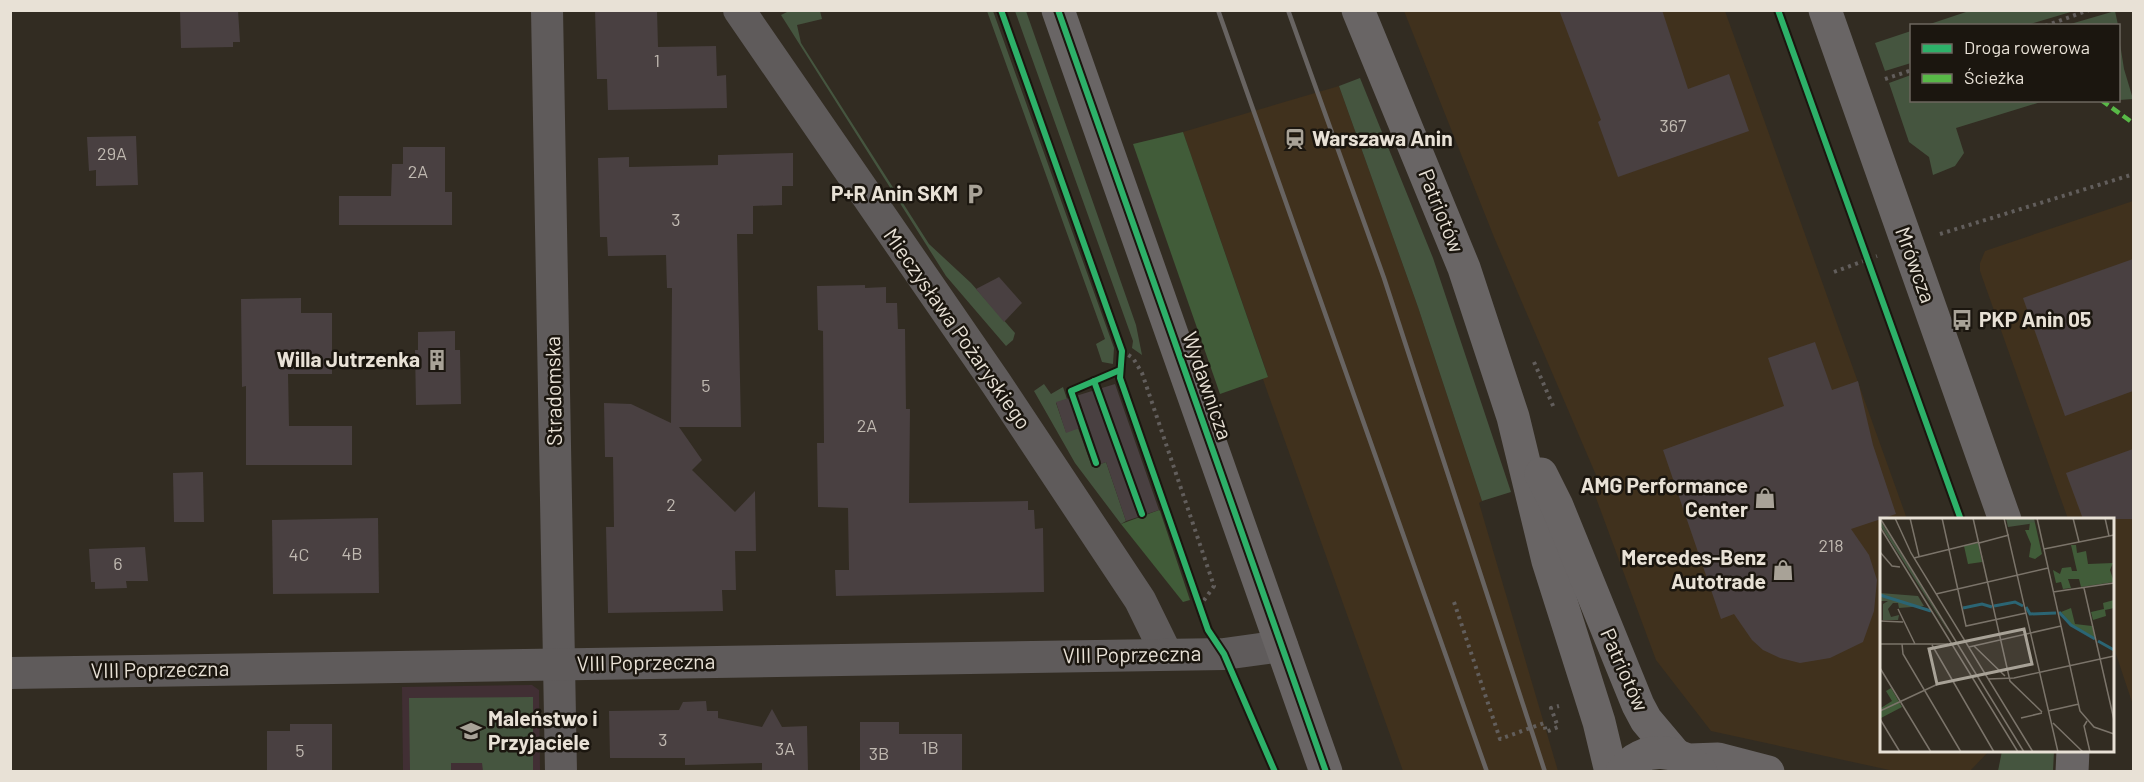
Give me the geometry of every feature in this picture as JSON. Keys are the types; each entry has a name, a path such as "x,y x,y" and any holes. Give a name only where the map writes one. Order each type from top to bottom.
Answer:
{"main road":[{"name":"Wydawnicza","path":"1058,10 1326,771"},
{"name":"Patriotów","path":"1358,10 1464,268 1513,417 1548,561 1599,722 1611,771"},
{"name":"Mrówcza","path":"1825,10 2005,518"},
{"name":"Patriotów","path":"1513,417 1557,506 1638,705 1646,720 1688,761"},
{"path":"2072,771 2073,752"},
{"path":"1622,771 1628,763 1649,753 1688,761 1718,759 1768,771"}],"street":[{"name":"Stradomska","path":"547,10 561,771"},
{"name":"Mieczysława Pożaryskiego","path":"739,10 996,383 1140,600 1166,653"},
{"name":"VIII Poprzeczna","path":"10,673 1166,653 1224,654 1282,646"}],"path":[{"path":"2050,24 2089,10"},
{"path":"1881,80 1910,70"},
{"path":"1933,237 2133,174"},
{"path":"1864,248 1872,270"},
{"path":"1834,272 1878,255"},
{"path":"1121,360 1122,351 1133,358 1142,373 1214,586 1200,606"},
{"path":"1196,595 1200,606"},
{"path":"1454,602 1500,738 1544,723"}],"shaded area":[{"path":"1404,11 1725,11 1907,518 1880,518 1880,752 1988,752 1970,771 1894,771 1711,731 1656,660 1589,479 1596,475 1494,237"},
{"path":"1339,86 1418,307 1482,501 1479,503 1558,771 1403,771 1266,388 1263,379 1268,376 1183,132"},
{"path":"2133,201 2133,705 2114,648 2114,518 2068,518 1980,271 1980,263 1985,251"},
{"name":"Maleństwo i Przyjaciele","path":"532,685 539,690 540,771 403,771 402,687"}],"green space":[{"path":"1972,10 2074,10 2030,24 1930,24"},
{"path":"789,11 820,11 822,19 797,25 801,43 929,244 971,283 1015,333 1013,340 1006,346 946,276 781,15"},
{"path":"987,11 993,11 1114,348 1113,364 1102,362 1096,344 1105,339"},
{"path":"1015,11 1026,11 1136,325 1142,355 1132,348 1133,341"},
{"path":"2115,11 2118,24 2070,24"},
{"path":"1910,31 1910,63 1885,71 1875,43"},
{"path":"2120,44 2124,69 2133,99 2120,100"},
{"path":"1910,75 1910,102 2041,102 1956,128 1964,153 1955,166 1933,175 1929,157 1909,142 1889,83"},
{"path":"1360,78 1433,258 1511,492 1482,501 1418,307 1339,86"},
{"path":"1183,132 1268,377 1220,394 1133,144"},
{"path":"1044,384 1051,394 1063,387 1067,399 1056,403 1066,432 1078,428 1092,467 1106,462 1126,521 1121,524 1075,463 1034,391"},
{"path":"1159,510 1190,600 1183,602 1121,524"},
{"name":"Maleństwo i Przyjaciele","path":"533,697 533,771 483,771 482,763 451,763 451,771 410,771 409,698"},
{"path":"2002,752 2054,752 2053,771 1998,771"}],"building":[{"path":"180,10 238,10 240,42 233,42 233,47 181,48"},
{"path":"595,10 657,10 658,47 716,46 717,76 726,75 727,108 608,110 607,79 597,79"},
{"path":"1559,10 1662,10 1688,89 1729,74 1749,131 1618,177 1598,122 1601,120"},
{"path":"136,136 138,185 96,186 96,170 89,171 87,137"},
{"path":"403,147 445,147 445,192 452,192 452,225 339,225 339,196 391,196 392,164 403,164"},
{"path":"793,153 793,186 782,186 782,205 753,206 753,234 737,234 741,427 679,427 702,460 692,470 735,512 755,491 756,551 735,551 736,590 722,590 723,611 608,613 606,527 614,527 613,457 605,457 604,403 631,404 671,423 672,288 667,288 666,255 608,256 607,237 600,237 598,158 629,157 629,167 718,165 718,155"},
{"path":"2133,259 2133,391 2065,416 2023,298"},
{"path":"999,277 1022,303 1004,322 976,289"},
{"path":"865,285 865,288 886,287 886,303 897,303 898,329 905,329 906,409 910,409 909,503 1028,501 1028,510 1034,510 1035,529 1043,528 1044,592 836,596 835,570 849,570 848,508 818,507 817,443 824,443 823,331 818,330 817,286"},
{"path":"301,298 301,313 332,313 332,374 288,374 289,426 352,426 352,465 246,465 246,386 242,387 241,299"},
{"name":"Willa Jutrzenka","path":"455,331 455,350 460,350 461,404 416,405 415,350 418,350 418,332"},
{"path":"1815,342 1832,390 1858,381 1873,445 1896,514 1851,529 1869,555 1877,580 1874,611 1863,642 1830,658 1800,663 1780,658 1763,650 1752,640 1734,614 1721,619 1663,450 1784,406 1768,358"},
{"path":"1115,384 1159,510 1126,521 1106,462 1098,465 1085,426 1066,433 1056,402"},
{"path":"2133,449 2133,519 2083,518 2066,473"},
{"path":"203,472 204,522 174,522 173,473"},
{"path":"378,518 379,593 273,594 272,520"},
{"path":"145,547 148,581 126,581 127,588 95,589 95,582 91,582 89,549"},
{"path":"706,701 707,711 718,711 718,718 762,727 772,709 782,727 807,726 808,771 762,771 762,763 685,765 685,758 610,758 609,711 679,710 683,702"},
{"path":"860,722 899,722 899,734 962,734 962,771 860,771"},
{"path":"290,724 332,724 332,771 267,771 267,731 290,731"}],"railway":[{"path":"1218,10 1487,772"},
{"path":"1288,10 1384,278 1545,772"}],"marked path":[{"path":"2104,102 2133,123"}],"cycle path":[{"path":"1001,10 1122,351 1120,378 1208,630 1224,654 1275,772"},
{"path":"1058,10 1326,772"},
{"path":"1778,10 1960,518"},
{"path":"1096,463 1071,391 1120,370"},
{"path":"1094,381 1142,514"}],"place":[{"name":"Warszawa Anin","path":"1295,139"},
{"name":"P+R Anin SKM","path":"975,194"},
{"name":"PKP Anin 05","path":"1962,320"},
{"name":"Willa Jutrzenka","path":"437,360"},
{"name":"AMG Performance Center","path":"1765,498"},
{"name":"Mercedes-Benz Autotrade","path":"1783,570"},
{"name":"Maleństwo i Przyjaciele","path":"471,731"}]}
